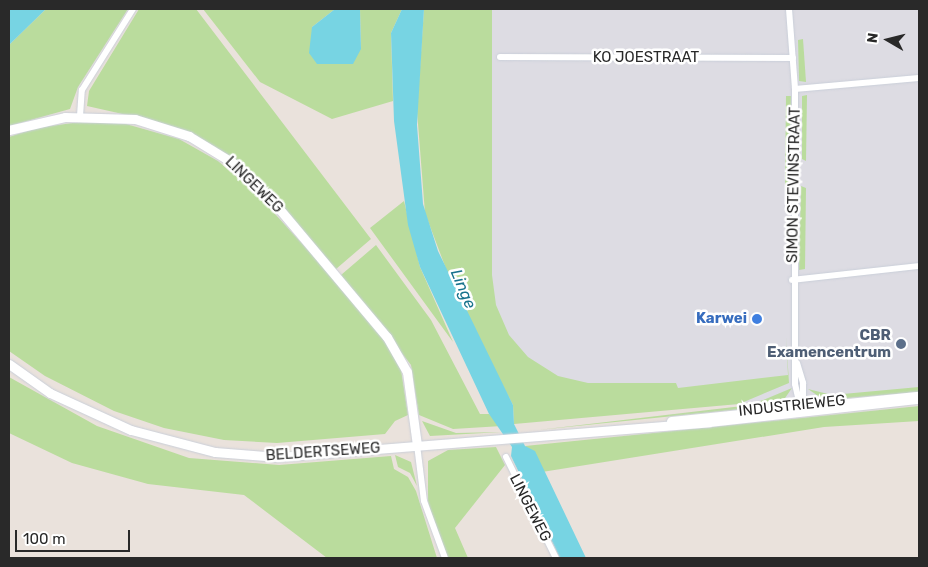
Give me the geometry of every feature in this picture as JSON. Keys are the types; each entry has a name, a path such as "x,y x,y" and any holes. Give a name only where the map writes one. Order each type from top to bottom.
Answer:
{"main road":[{"name":"LINGEWEG","path":"9,130 80,116 135,119 189,136 233,163 271,199 371,313 401,359 411,387 417,445"},
{"name":"BELDERTSEWEG","path":"9,364 92,416 215,452 278,458 417,445"},
{"name":"INDUSTRIEWEG","path":"417,445 919,398"}],"street":[{"path":"80,116 82,90 133,9"},
{"name":"SIMON STEVINSTRAAT","path":"789,9 795,89 792,280 796,362 802,408"},
{"name":"KO JOESTRAAT","path":"500,57 793,58"},
{"path":"795,89 919,78"},
{"path":"792,280 919,266"},
{"path":"417,445 424,501 444,558"},
{"name":"LINGEWEG","path":"506,457 556,558"}],"shaded area":[{"path":"483,9 919,9 919,391 547,418 491,306"}],"green space":[{"path":"46,9 128,9 78,87 70,109 9,126 9,45"},
{"path":"139,9 196,9 371,239 336,269 266,191 226,155 127,115 87,106 89,91"},
{"path":"203,9 335,9 312,27 361,49 360,9 402,9 391,33 393,101 332,119 260,82"},
{"path":"424,9 492,9 492,275 496,305 509,335 528,357 558,376 588,383 676,383 678,388 788,375 786,335 789,383 739,404 514,424 513,405 454,290 425,213 417,111"},
{"path":"803,39 806,82 799,81 798,40"},
{"path":"807,95 806,161 802,159 802,96"},
{"path":"786,96 791,96 789,185 785,185"},
{"path":"87,121 126,124 179,139 218,161 257,194 365,313 400,363 408,415 395,421 385,434 277,443 224,440 164,428 114,411 45,376 9,351 9,137 36,128"},
{"path":"801,186 806,188 805,269 799,270"},
{"path":"404,201 420,267 453,342 370,228"},
{"path":"376,245 431,320 480,414 489,414 502,426 453,429 419,415 411,365 341,275"},
{"path":"9,377 97,426 189,458 279,465 391,456 394,469 408,477 416,491 437,558 327,558 244,495 148,484 72,463 9,433"},
{"path":"919,387 919,392 824,400 808,389 832,395"},
{"path":"792,388 783,401 761,407 538,430 751,405"},
{"path":"919,406 919,421 824,427 542,472 537,458 525,446"},
{"path":"422,421 456,433 502,432 430,436"},
{"path":"496,447 505,465 455,528 468,558 448,558 437,540 428,501 428,461 448,450"},
{"path":"395,455 411,462 417,486 410,473 398,467"}],"water":[{"path":"9,9 46,9 9,45"},
{"path":"335,9 360,9 361,49 353,64 317,64 309,53 312,27"},
{"path":"402,9 424,9 417,125 423,204 438,251 513,405 514,424 525,446 535,451 586,558 560,558 511,456 512,447 489,414 420,267 408,225 394,121 391,33"}],"place":[{"name":"Karwei","path":"757,319"},
{"name":"CBR Examencentrum","path":"901,344"}],"water label":[{"name":"Linge","path":"463,289"}]}
